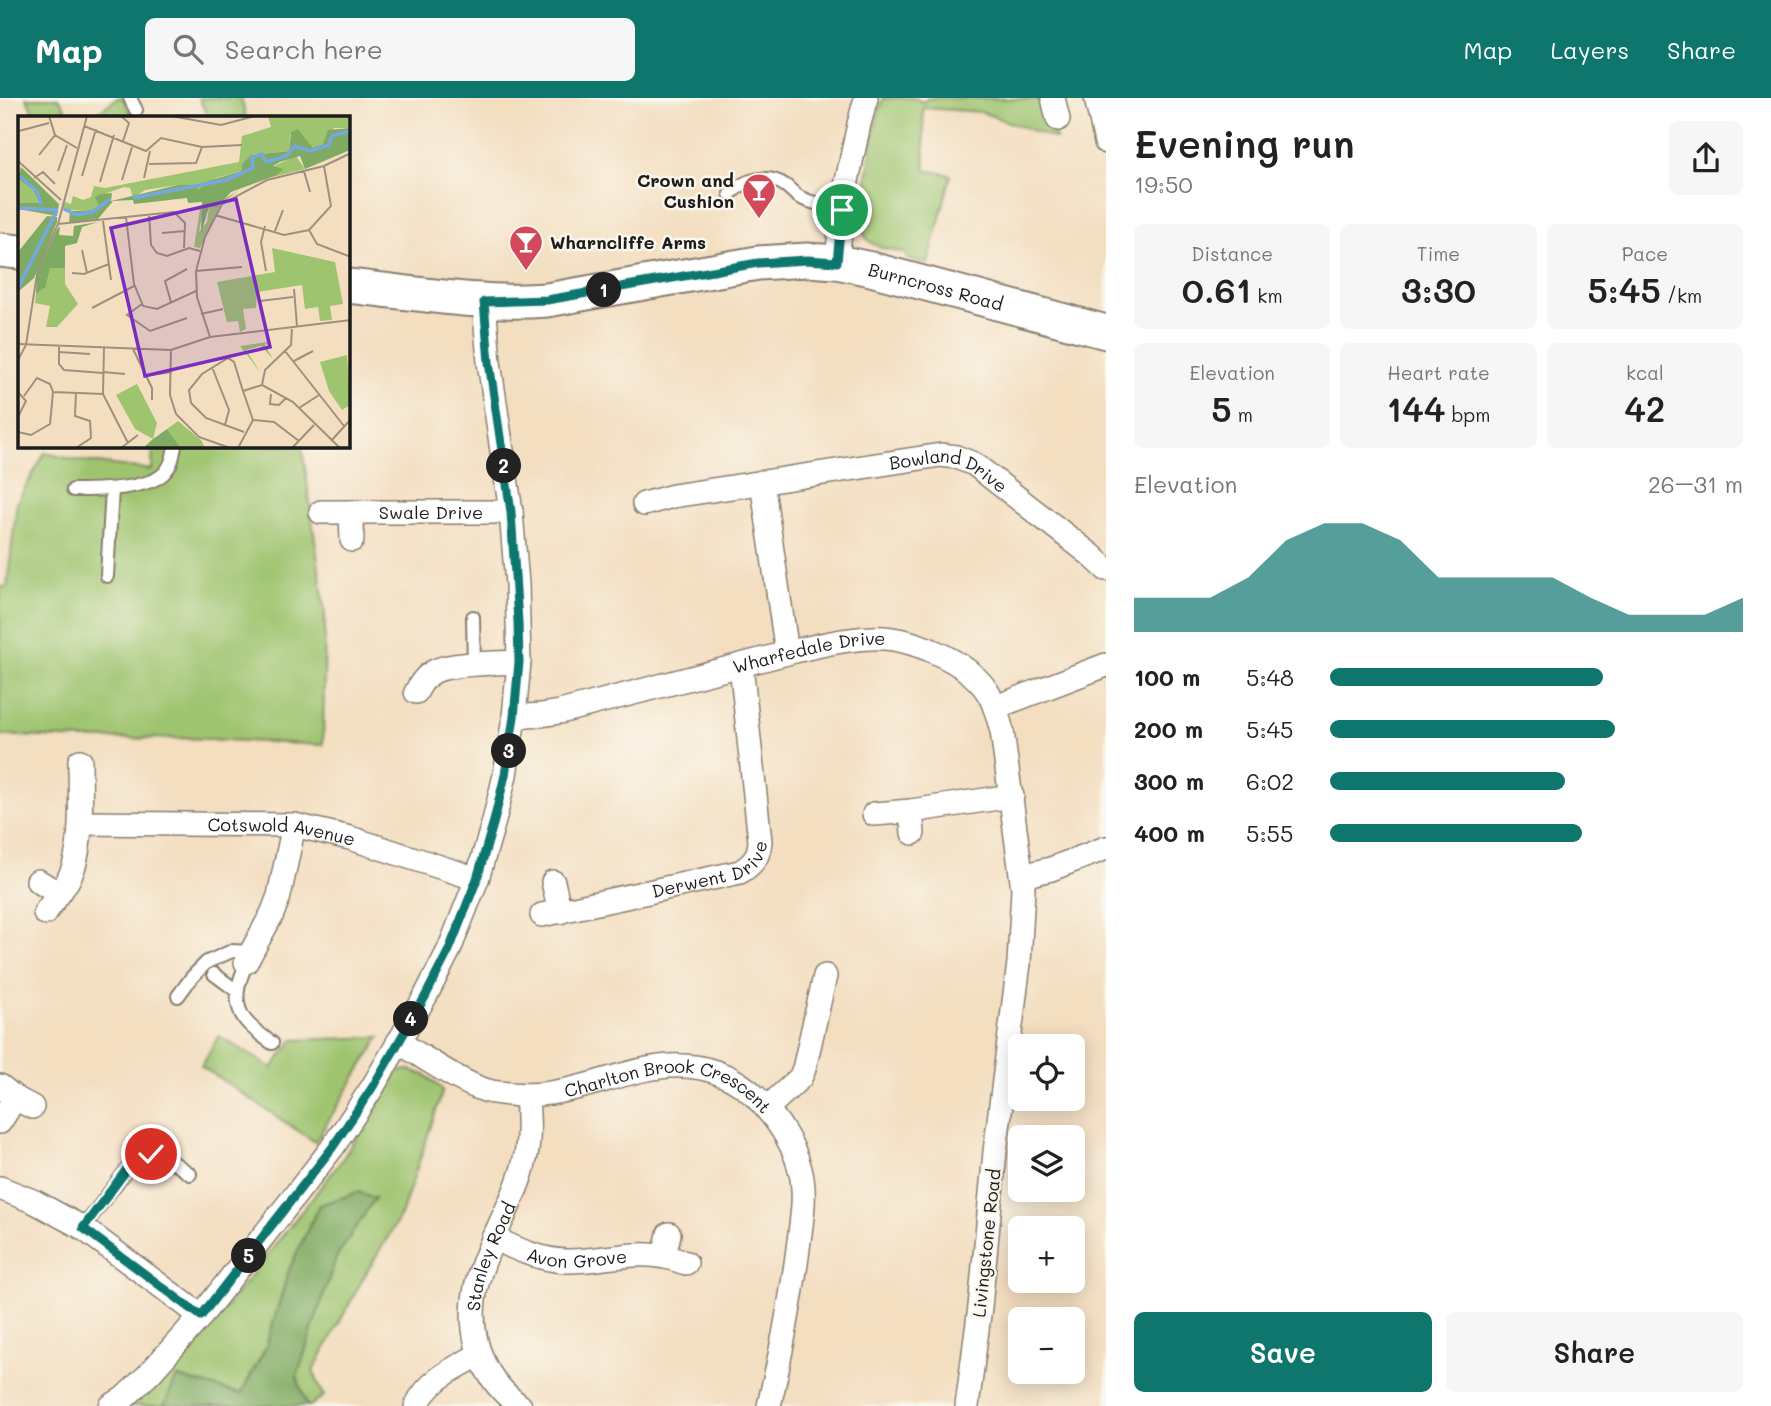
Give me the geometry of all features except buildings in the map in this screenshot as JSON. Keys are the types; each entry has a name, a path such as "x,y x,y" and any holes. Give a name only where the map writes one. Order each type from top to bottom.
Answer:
{"main road":[{"path":"0,250 18,252"},
{"name":"Burncross Road","path":"350,286 484,302 547,300 758,263 807,260 837,262 871,269 1106,332"}],"street":[{"path":"837,262 842,210 866,98"},
{"path":"1096,98 1106,142"},
{"path":"111,1406 124,1398 150,1373 201,1316 332,1148 372,1088 449,950 477,879 497,810 514,717 519,662 517,584 511,512 489,362 484,302"},
{"name":"Bowland Drive","path":"644,504 673,496 941,455 956,457 974,464 1106,569"},
{"path":"762,482 787,653"},
{"name":"Swale Drive","path":"321,512 511,512"},
{"path":"351,512 352,540"},
{"name":"Wharfedale Drive","path":"514,717 560,712 819,645 872,638 893,639 916,645 956,663 973,675 996,707 1002,731 1022,876"},
{"path":"416,692 422,681 432,672 444,667 519,662"},
{"name":"Derwent Drive","path":"553,882 551,913 740,872 757,859 760,841 741,665"},
{"path":"996,707 1106,665"},
{"path":"45,913 70,876 76,859 81,823 80,761"},
{"path":"874,814 912,822 1012,796"},
{"name":"Cotswold Avenue","path":"81,823 294,825 350,838 477,879"},
{"path":"248,946 279,896 294,825"},
{"path":"1022,876 1051,869 1106,848"},
{"name":"Livingstone Road","path":"967,1406 1019,962 1022,876"},
{"path":"38,881 58,893"},
{"path":"767,1108 800,1078 804,1069 825,976"},
{"name":"Charlton Brook Crescent","path":"398,1042 489,1091 527,1096 553,1093 635,1072 668,1066 690,1066 711,1070 733,1079 752,1093 777,1120 796,1155 803,1191 802,1215 782,1349 769,1406"},
{"name":"Stanley Road","path":"520,1406 492,1380 473,1330 472,1310 479,1275 519,1180 526,1154 529,1126 527,1096"},
{"path":"0,1122 16,1097"},
{"path":"2,1195 35,1202 83,1228 201,1316"},
{"name":"Avon Grove","path":"493,1238 520,1251 566,1261 628,1256 666,1245 686,1263"},
{"path":"416,1406 424,1392 440,1377 480,1354"}],"lane":[{"path":"130,98 136,110"},
{"path":"730,194 738,186 752,179 762,178 775,180 796,196 808,201 842,210"},
{"path":"73,491 113,489 154,480 164,473 172,461 175,448"},
{"path":"107,576 113,489"},
{"path":"473,617 474,665"},
{"path":"248,946 237,990 239,1006 246,1023 272,1044"},
{"path":"178,996 207,962 248,946"},
{"path":"214,974 237,990"},
{"path":"83,1228 133,1161 151,1154 166,1157 190,1174"}],"green space":[{"path":"26,98 59,98 69,116 35,116"},
{"path":"117,98 123,98 132,116 93,116"},
{"path":"199,98 241,98 246,116 208,116"},
{"path":"883,98 914,98 923,102 928,98 1037,99 1045,103 1056,139 981,112 923,108 925,170 951,175 928,264 907,259 905,253 873,244 862,229 872,146"},
{"path":"153,448 302,448 325,612 323,745 185,738 84,739 0,735 0,587 7,587 17,502 45,453 75,460 152,470"},
{"path":"219,1036 272,1068 293,1040 380,1037 315,1142 201,1066"},
{"path":"410,1070 425,1075 443,1090 401,1215 313,1371 324,1396 307,1406 297,1377 336,1258 375,1198 319,1205 289,1270 266,1347 241,1394 177,1377 164,1406 127,1406 186,1358 342,1160 398,1071"},
{"path":"358,1192 375,1198 336,1258 318,1311 297,1377 307,1406 164,1406 177,1377 241,1394 266,1347 289,1270 319,1205"}],"place":[{"name":"Crown and Cushion","path":"759,220"},
{"name":"Wharncliffe Arms","path":"526,272"}],"route":[{"path":"151,1154 133,1161 83,1228 201,1316 332,1148 372,1088 449,950 477,879 505,775 519,662 517,584 511,512 489,362 484,302 547,300 758,263 807,260 837,262 842,210"}]}
